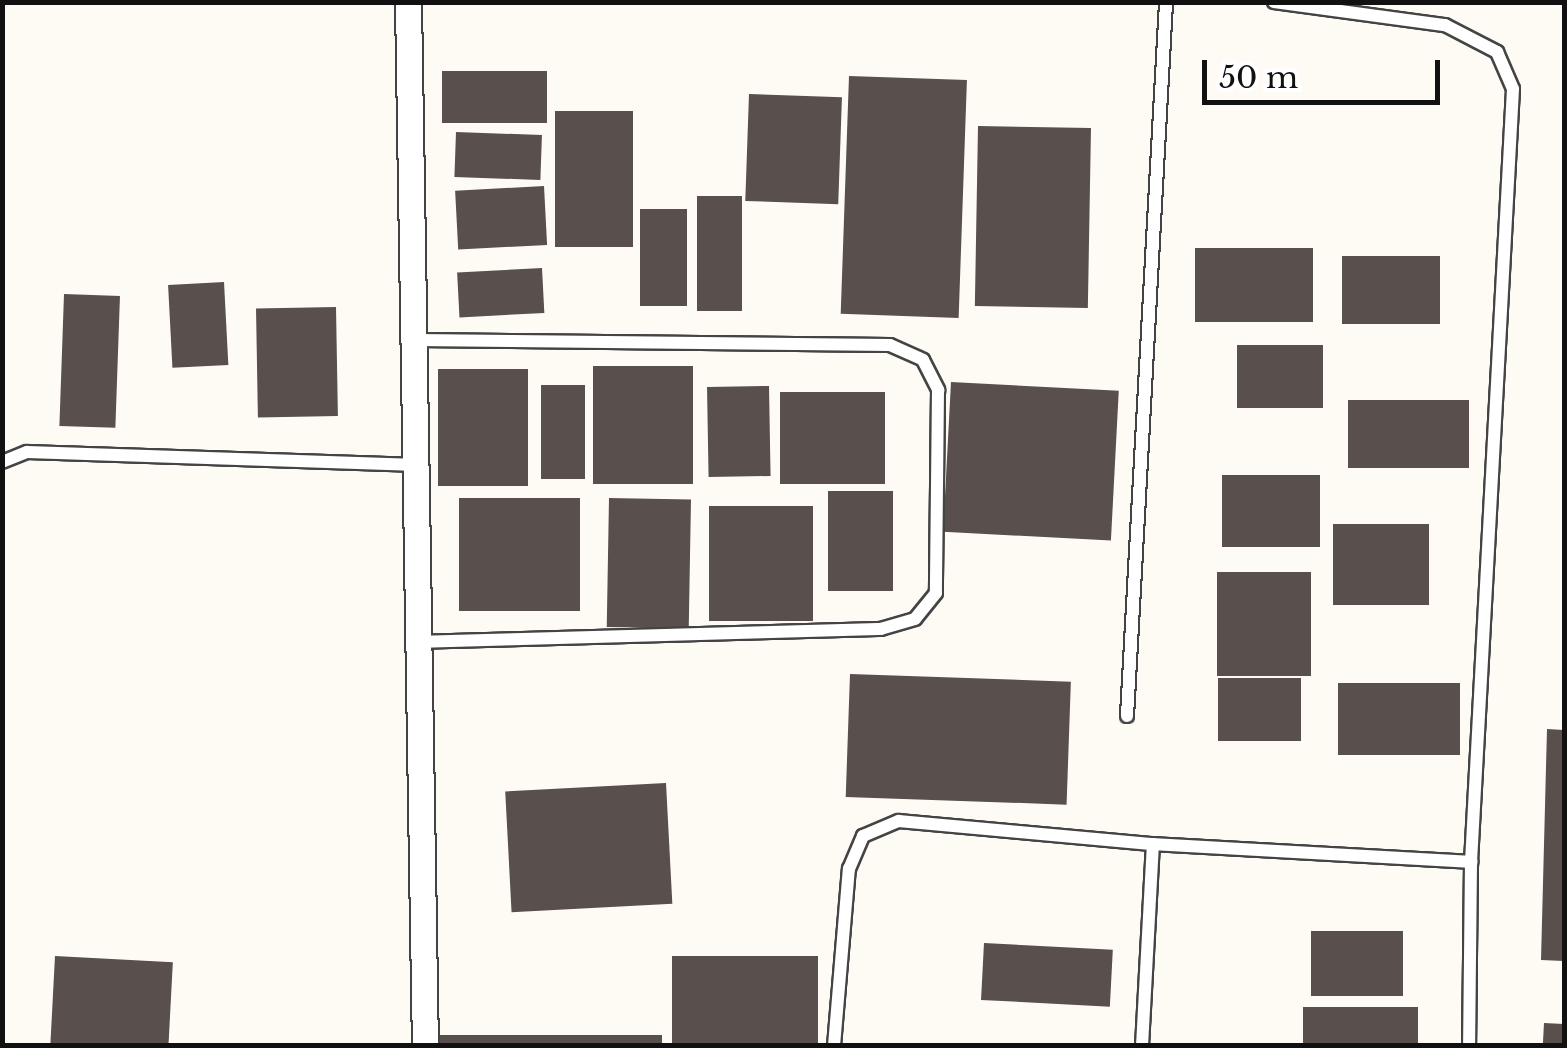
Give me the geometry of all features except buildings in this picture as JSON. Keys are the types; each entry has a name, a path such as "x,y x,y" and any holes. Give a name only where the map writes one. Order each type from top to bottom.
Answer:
{"street":[{"path":"408,2 420,466 425,1046"}],"lane":[{"path":"1127,716 1166,2"},
{"path":"1274,2 1445,24 1497,52 1513,90 1471,862 1469,1046"},
{"path":"416,340 890,344 922,360 938,390 936,594 915,619 881,629 421,642"},
{"path":"2,462 27,452 420,466"},
{"path":"834,1046 849,869 863,836 899,822 1153,844 1471,862"},
{"path":"1142,1046 1153,844"}]}
